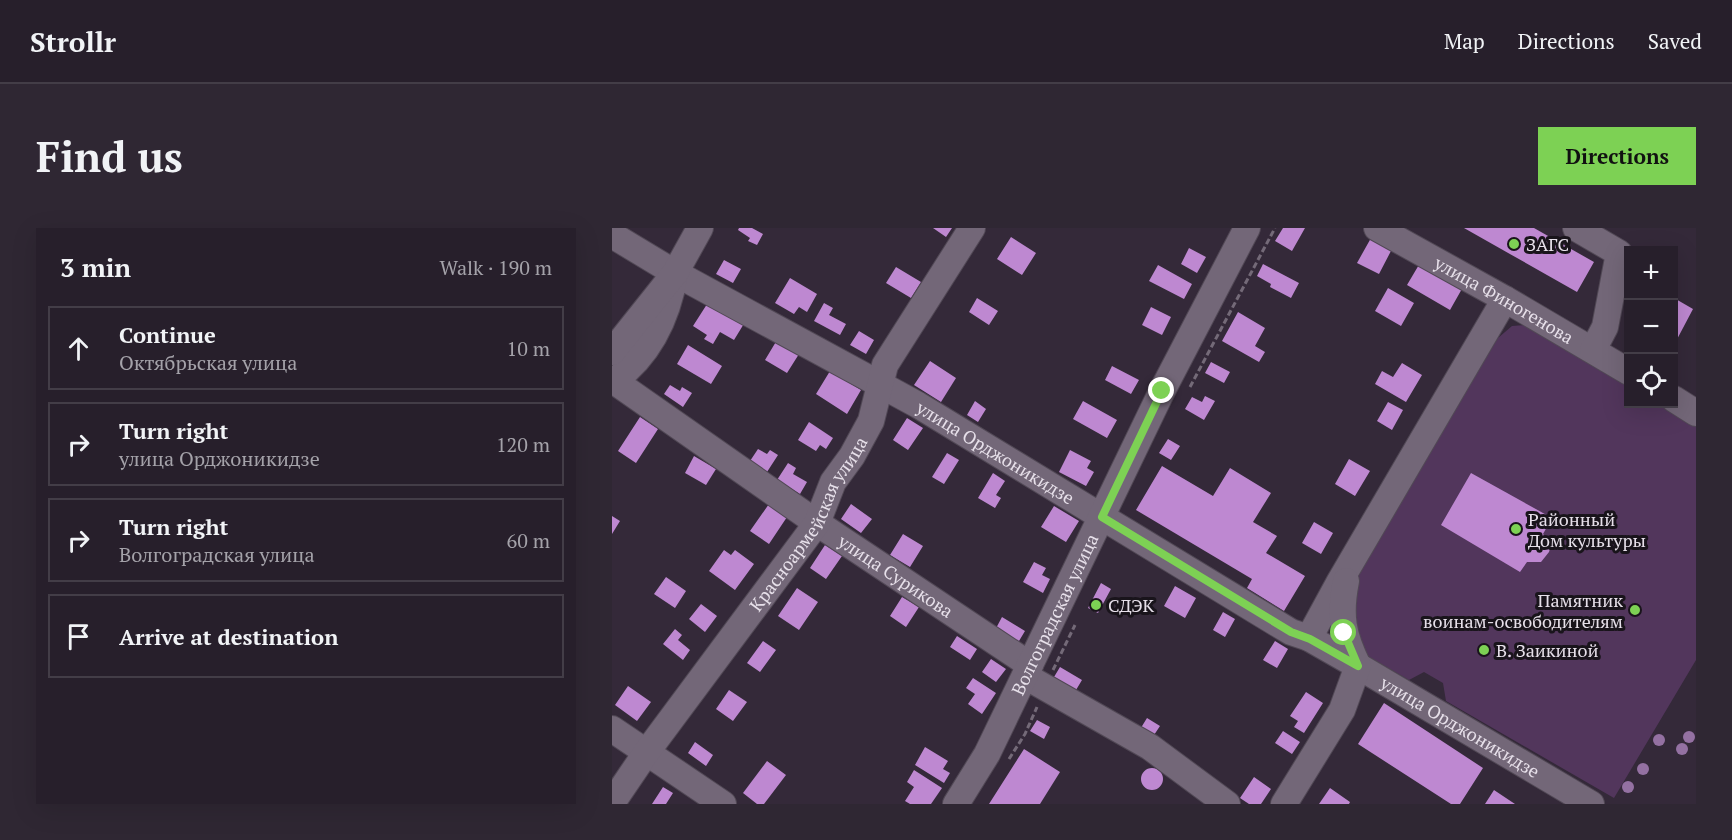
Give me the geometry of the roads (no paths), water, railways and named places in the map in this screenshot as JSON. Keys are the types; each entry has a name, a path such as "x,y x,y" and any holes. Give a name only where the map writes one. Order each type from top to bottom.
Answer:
{"street":[{"path":"612,352 675,273 700,228"},
{"name":"Красноармейская улица","path":"612,803 646,753 817,523 833,482 852,456 871,421 885,365 972,228"},
{"name":"Волгоградская улица","path":"956,804 987,754 1162,391 1247,228"},
{"name":"улица Финогенова","path":"1377,228 1414,237 1505,299 1624,369"},
{"path":"1576,228 1614,239 1619,253 1605,327 1593,350"},
{"name":"улица Орджоникидзе","path":"612,235 675,273 880,384 1291,632 1310,639 1358,666 1591,804"},
{"path":"613,380 626,372 638,359 658,330 671,299 675,273"},
{"path":"1310,639 1350,564 1505,299"},
{"name":"улица Сурикова","path":"613,380 1027,670 1150,747 1227,804"},
{"path":"1678,402 1696,413"},
{"path":"1284,804 1342,710 1358,666 1344,633 1342,619 1345,585 1350,564"},
{"path":"612,729 723,804"}],"place":[{"name":"ЗАГС","path":"1514,244"},
{"name":"Районный Дом культуры","path":"1516,529"},
{"name":"СДЭК","path":"1096,605"},
{"name":"Памятник воинам-освободителям","path":"1635,610"},
{"name":"В. Заикиной","path":"1484,650"}]}
